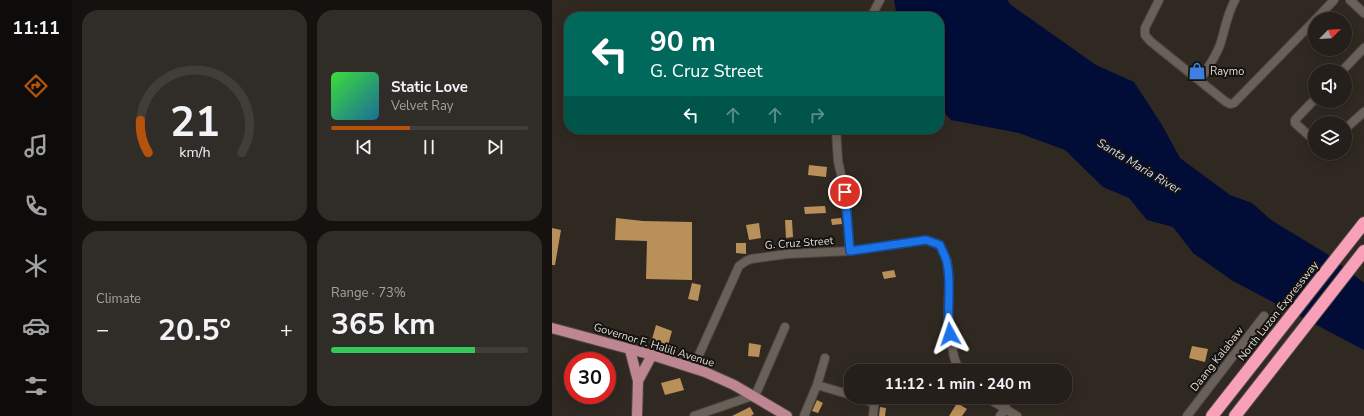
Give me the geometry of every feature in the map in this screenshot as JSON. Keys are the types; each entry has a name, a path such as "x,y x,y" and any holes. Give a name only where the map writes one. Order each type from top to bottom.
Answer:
{"highway":[{"name":"North Luzon Expressway","path":"1212,416 1364,223"},
{"path":"1235,416 1364,252"}],"main road":[{"name":"Governor F. Halili Avenue","path":"552,328 652,355 693,368 722,379 755,396 788,416"},
{"path":"630,350 638,381 637,416"},
{"path":"638,381 652,355"}],"street":[{"path":"874,12 880,0"},
{"path":"1159,0 1145,28 1145,35 1150,41 1230,104 1234,103 1308,28"},
{"path":"1200,80 1213,60 1229,11 1235,0"},
{"path":"1323,12 1334,0"},
{"path":"1350,0 1364,13"},
{"path":"1349,64 1364,48"},
{"path":"1308,106 1295,120 1295,123 1308,135"},
{"path":"1352,123 1364,112"},
{"path":"836,134 838,161 845,192 850,251"},
{"name":"G. Cruz Street","path":"693,368 739,266 746,261 766,256 850,251 926,240 940,245 947,261 949,278 948,322 956,364"},
{"name":"Daang Kalabaw","path":"1187,416 1264,316"},
{"path":"694,416 755,396 785,327"},
{"path":"804,416 825,358"},
{"path":"816,385 844,393"},
{"path":"873,416 874,404"},
{"path":"999,404 1017,416"},
{"path":"1000,416 1006,408"}],"water":[{"name":"Santa Maria River","path":"894,0 1007,0 1011,5 1096,65 1134,82 1162,125 1180,158 1230,195 1252,203 1271,220 1327,254 1364,283 1364,350 1233,281 1193,253 1173,227 1147,220 1129,198 1103,187 1065,150 1019,133 951,120 944,112 944,12 896,12"}],"building":[{"path":"809,165 827,167 826,177 808,175"},
{"path":"825,206 826,213 805,214 804,207"},
{"path":"616,218 643,221 692,222 692,280 646,279 647,241 615,240"},
{"path":"841,218 842,224 832,225 831,219"},
{"path":"785,220 792,220 793,237 786,238"},
{"path":"759,223 761,238 749,240 746,225"},
{"path":"552,228 561,230 555,265 552,265"},
{"path":"736,243 746,243 746,254 736,253"},
{"path":"894,270 896,277 884,279 882,272"},
{"path":"692,283 701,285 698,301 688,299"},
{"path":"656,325 672,331 668,345 652,339"},
{"path":"1226,340 1236,342 1229,353 1223,352"},
{"path":"749,343 761,345 759,357 748,356"},
{"path":"1192,346 1208,349 1205,362 1189,358"},
{"path":"680,378 684,390 665,395 661,383"},
{"path":"817,400 823,403 818,413 812,411"},
{"path":"956,404 967,409 962,416 949,416"},
{"path":"750,407 754,414 751,416 732,416"},
{"path":"880,407 886,408 885,416 879,416"}],"place":[{"name":"Raymo","path":"1197,71"}],"route":[{"path":"845,192 850,251 926,240 940,245 947,261 949,278 948,322 950,334"}]}
